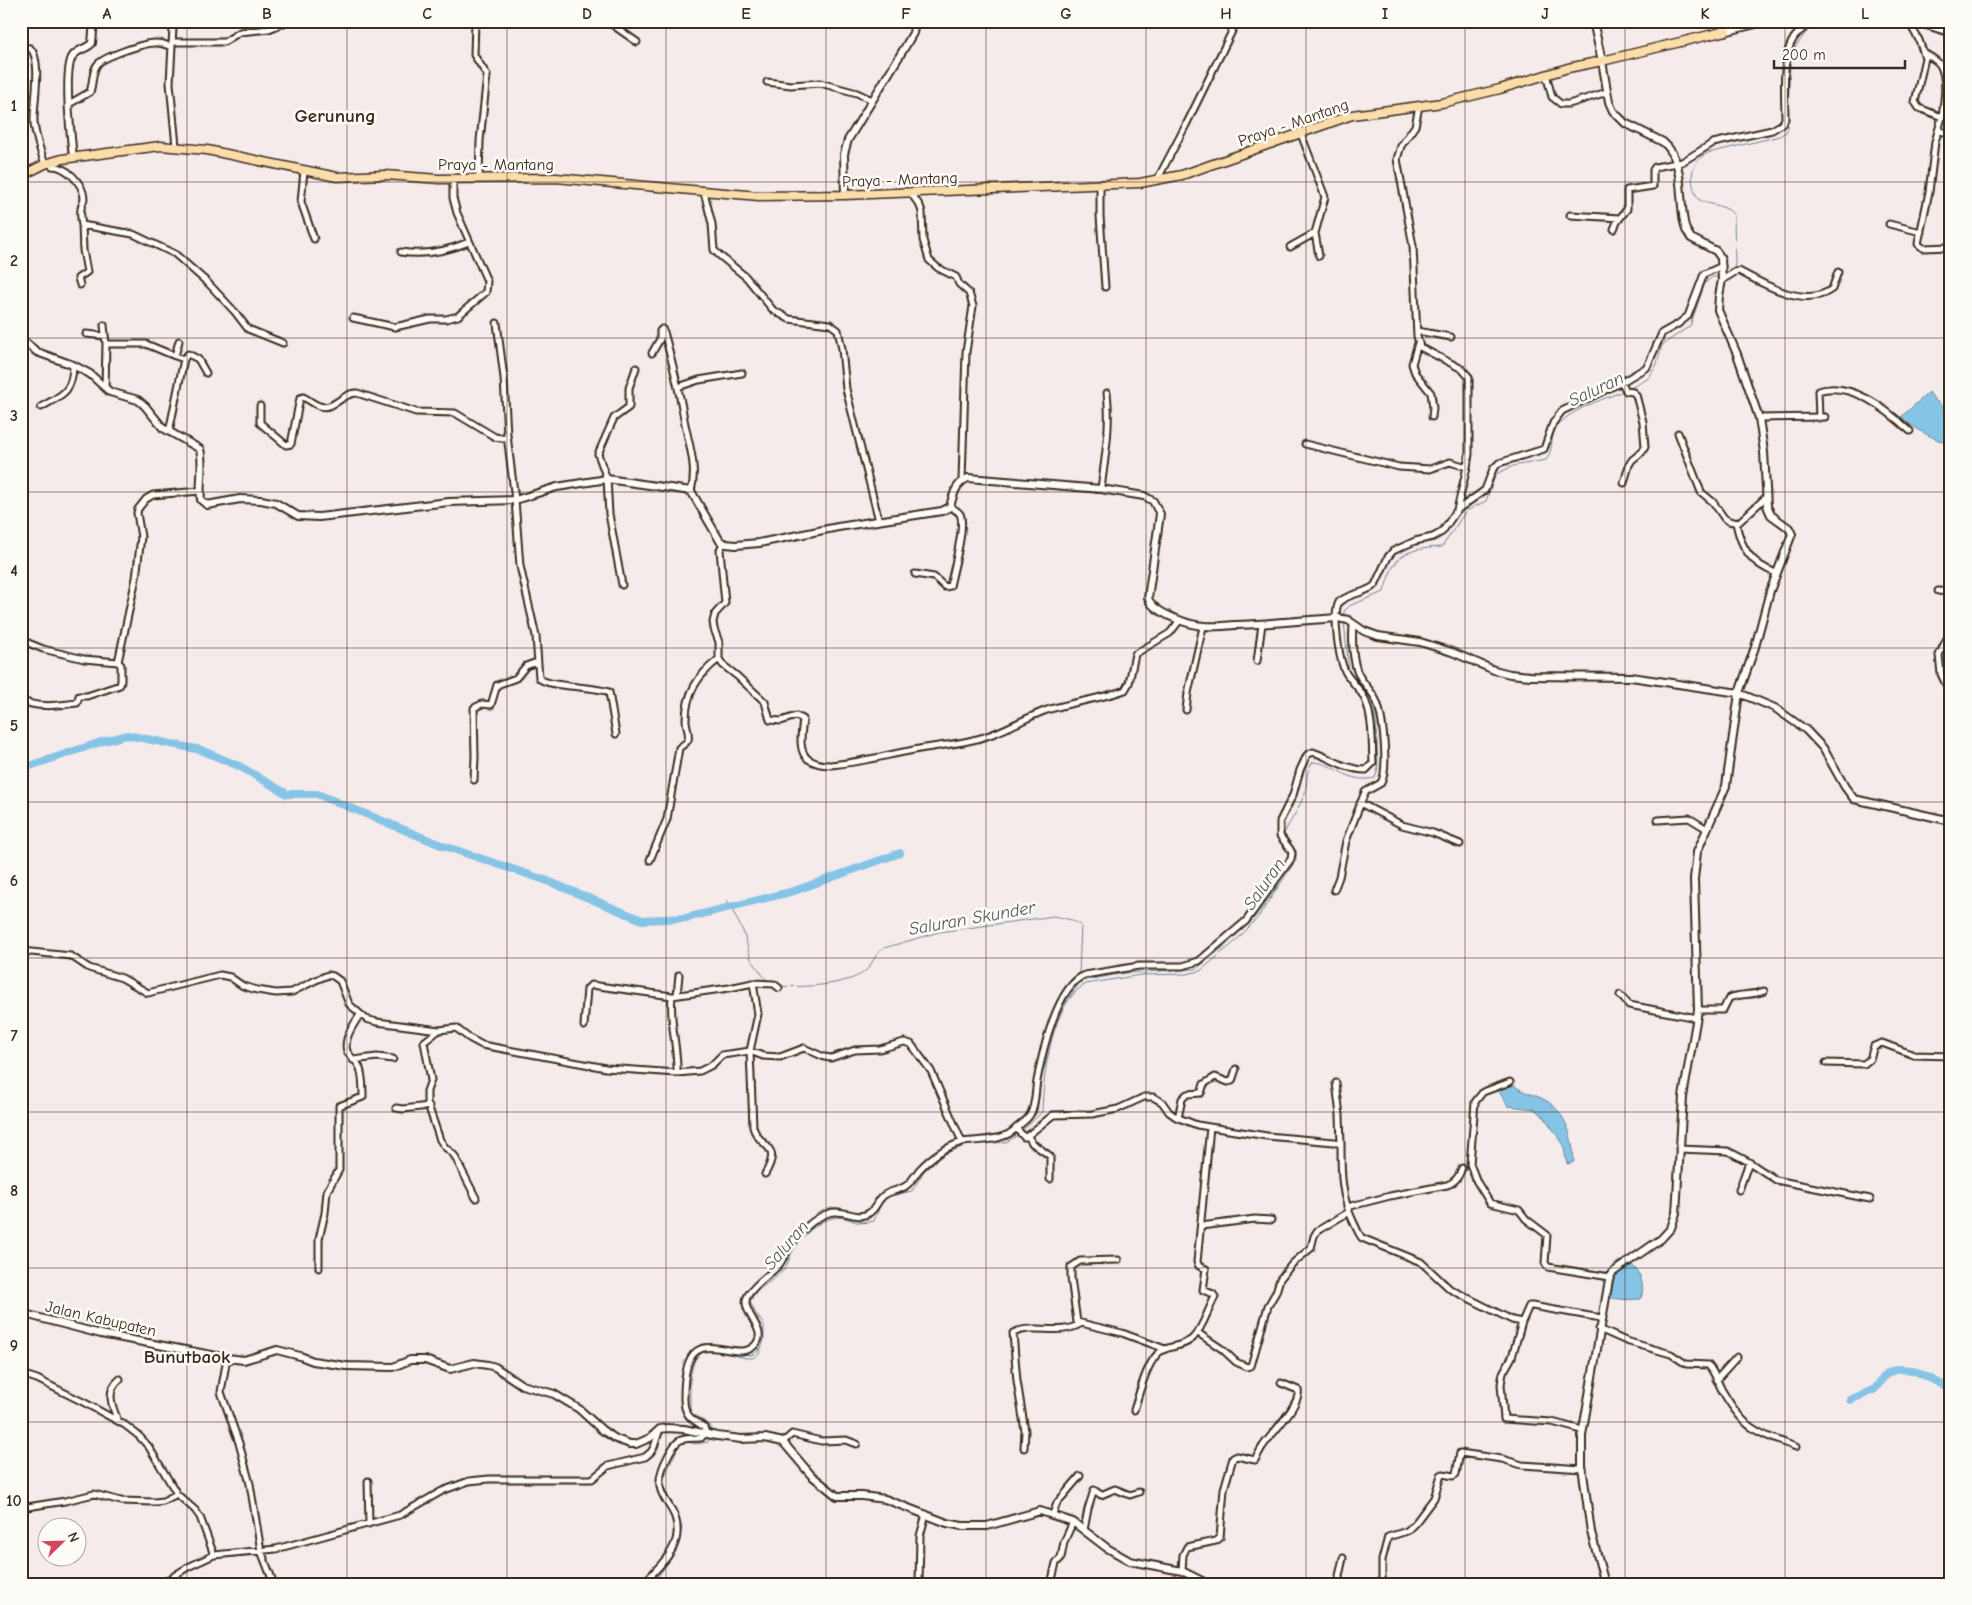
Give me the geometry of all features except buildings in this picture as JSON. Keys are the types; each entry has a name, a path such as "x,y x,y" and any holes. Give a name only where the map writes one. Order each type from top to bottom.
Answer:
{"main road":[{"name":"Praya - Mantang","path":"21,176 47,163 73,157 160,146 176,146 207,150 337,177 385,175 453,179 556,178 759,196 845,195 1100,186 1157,181 1182,175 1352,115 1442,104 1568,68 1765,21"},
{"path":"1915,21 1951,32"}],"street":[{"path":"73,157 68,104 70,61 75,54 89,47 92,43 94,21"},
{"path":"68,104 90,92 96,66 99,63 126,50 158,42 172,44 224,42 240,32 269,28 288,21"},
{"path":"475,21 474,55 486,75 485,100 480,131 479,178"},
{"path":"607,21 637,42"},
{"path":"845,195 845,150 852,133 905,48 913,33 915,21"},
{"path":"1157,181 1237,21"},
{"path":"1593,21 1609,102 1625,123 1663,142 1669,147 1676,164 1686,230 1691,238 1716,250 1721,258 1722,274 1718,310 1737,354 1759,418 1764,452 1766,498 1769,512 1789,528 1792,534 1776,573 1755,647 1739,693 1726,786 1697,852 1694,879 1698,1010 1683,1097 1677,1204 1671,1228 1649,1249 1615,1270 1610,1277 1599,1329 1582,1430 1583,1469 1591,1532 1605,1584"},
{"path":"1725,21 1727,31"},
{"path":"1614,228 1627,210 1628,190 1652,187 1654,185 1654,168 1676,164 1689,159 1713,143 1772,130 1782,124 1785,119 1786,71 1789,47 1795,36 1811,21"},
{"path":"1908,21 1924,53 1925,61 1916,102 1919,108 1942,117"},
{"path":"173,28 170,83 176,146"},
{"path":"21,47 30,48 34,53 37,85 34,124 47,163 68,171 80,188 84,198 80,212 82,250 87,272 78,278 80,286"},
{"path":"1924,53 1938,62 1942,68 1944,96 1942,117 1932,156 1929,192 1918,244 1920,247 1951,247"},
{"path":"1546,74 1552,97 1561,104 1569,104 1607,92"},
{"path":"767,82 792,84 820,83 852,91 872,100"},
{"path":"1419,106 1415,126 1400,146 1397,159 1413,246 1418,343 1412,364 1415,373 1431,393 1432,417"},
{"path":"1938,131 1951,133"},
{"path":"1301,134 1326,197 1315,233 1319,256"},
{"path":"304,171 301,202 314,240"},
{"path":"353,318 398,327 424,320 446,319 458,316 483,295 487,289 485,276 454,205 453,179"},
{"path":"1100,186 1105,287"},
{"path":"704,192 712,224 714,250 746,276 773,310 789,319 830,324 838,330 846,389 879,521"},
{"path":"723,544 759,543 838,527 942,511 950,507 956,489 962,480 966,352 973,306 969,293 959,284 956,277 938,268 929,260 923,240 922,212 910,192"},
{"path":"1570,215 1620,218"},
{"path":"1889,224 1920,232"},
{"path":"82,226 133,234 174,254 208,283 248,329 283,343"},
{"path":"1290,247 1315,233"},
{"path":"401,252 422,253 445,250 470,242"},
{"path":"643,1584 668,1554 674,1545 677,1534 675,1518 661,1494 658,1480 660,1472 676,1441 683,1438 701,1438 706,1434 704,1427 688,1417 685,1409 688,1361 693,1355 708,1348 741,1351 753,1347 758,1341 759,1334 746,1305 746,1300 758,1282 781,1262 790,1246 801,1233 825,1214 832,1212 854,1215 867,1214 873,1210 885,1194 906,1186 932,1156 945,1148 962,1142 998,1137 1017,1129 1030,1116 1033,1110 1038,1074 1057,1008 1072,983 1085,975 1139,966 1183,966 1199,961 1246,921 1291,859 1292,853 1280,836 1280,821 1293,795 1300,770 1307,756 1313,752 1356,770 1366,770 1372,763 1371,729 1367,702 1346,673 1342,659 1337,605 1343,599 1375,585 1385,563 1393,552 1414,541 1438,535 1457,510 1484,490 1493,469 1499,463 1544,449 1552,422 1562,411 1624,386 1647,367 1662,333 1688,316 1704,274 1722,274 1739,271 1778,290 1804,296 1817,296 1832,289 1838,272"},
{"path":"497,323 504,378 520,566 536,636 539,678 542,682 609,692 616,734"},
{"path":"104,325 106,344 105,388"},
{"path":"652,353 660,339 660,330 662,329 678,387 693,465 694,475 691,491 723,544"},
{"path":"1417,331 1451,338"},
{"path":"86,334 105,336"},
{"path":"21,339 37,352 73,365 90,374 113,394 138,400 169,432 200,449 202,459 201,500 207,505 240,500 261,500 276,503 298,516 308,517 340,516 449,502 515,500 557,487 607,479 691,491"},
{"path":"175,356 179,341"},
{"path":"1418,343 1420,347 1462,369 1469,377 1469,454 1457,510"},
{"path":"106,344 144,344 184,359"},
{"path":"169,432 184,359 188,354 196,358 206,373"},
{"path":"41,407 66,392 73,379 73,365"},
{"path":"622,585 609,514 607,479 598,454 614,418 629,407 629,388 636,368"},
{"path":"678,387 699,380 742,373"},
{"path":"1624,386 1636,395 1646,438 1645,448 1629,465 1624,483"},
{"path":"1759,418 1822,418 1818,391 1844,391 1880,406 1910,431"},
{"path":"260,406 260,423 286,445 291,444 300,398 303,397 318,406 329,406 335,405 351,393 357,393 416,412 455,413 495,437 508,439"},
{"path":"1101,489 1108,432 1109,407 1107,393"},
{"path":"1678,433 1701,492 1713,502 1724,518 1736,523"},
{"path":"1305,444 1399,467 1430,469 1450,462 1467,467"},
{"path":"962,480 977,477 1029,484 1101,489 1144,496 1153,501 1159,508 1160,514 1148,598 1149,602 1157,609 1180,620 1203,626 1262,624 1337,618 1350,622 1378,636 1420,642 1452,652 1494,670 1510,674 1530,676 1631,677 1739,693 1775,708 1806,730 1823,748 1847,791 1854,799 1951,822"},
{"path":"21,700 30,704 60,705 77,703 78,696 87,696 120,685 121,665 118,662 136,578 141,537 138,509 146,499 153,495 200,491"},
{"path":"1736,523 1766,498"},
{"path":"915,574 930,575 945,587 950,586 959,546 961,517 955,509 950,507"},
{"path":"1736,523 1744,549 1764,568 1776,573"},
{"path":"723,544 720,550 725,603 715,614 713,622 719,642 719,659 765,702 770,720 781,721 796,716 803,719 801,745 803,753 808,759 819,764 829,765 969,741 988,736 1047,710 1125,690 1129,683 1135,654 1170,633 1180,620"},
{"path":"1938,591 1947,592 1951,608"},
{"path":"1334,890 1339,878 1346,840 1360,803 1365,792 1381,784 1385,772 1380,709 1374,695 1358,672 1352,645 1350,622"},
{"path":"1257,661 1262,624"},
{"path":"1186,710 1203,626"},
{"path":"1951,630 1939,655 1941,674 1951,695"},
{"path":"21,640 43,649 78,658 118,662"},
{"path":"650,860 667,819 679,748 688,741 689,737 686,719 690,696 704,671 719,659"},
{"path":"474,780 476,757 474,708 482,704 491,704 497,684 516,678 526,666 537,662"},
{"path":"1360,803 1402,825 1433,833 1460,844"},
{"path":"1658,820 1689,818 1707,829"},
{"path":"21,951 71,956 89,968 122,978 148,993 220,975 230,977 243,986 257,990 292,992 328,975 340,981 349,1004 360,1014 377,1022 439,1030 456,1028 482,1045 626,1071 677,1073 700,1071 712,1065 722,1055 750,1051 763,1056 780,1057 804,1048 831,1058 855,1050 880,1049 908,1042 931,1071 962,1142"},
{"path":"677,1073 671,1019 679,975"},
{"path":"753,983 758,1014 750,1051 753,1127 755,1134 770,1147 772,1156 765,1174"},
{"path":"584,1026 587,989 590,986 674,995 753,983 774,984 779,988"},
{"path":"1698,1010 1723,1010 1729,998 1737,995 1756,995 1764,990"},
{"path":"1620,995 1629,1005 1697,1018"},
{"path":"319,1268 320,1239 327,1192 339,1170 339,1106 363,1097 360,1069 348,1055 346,1041 360,1014"},
{"path":"439,1030 424,1042 431,1080 426,1097 440,1140 454,1155 476,1198"},
{"path":"1826,1063 1864,1064 1870,1059 1874,1046 1882,1043 1914,1055 1951,1056"},
{"path":"353,1060 377,1057 393,1059"},
{"path":"1178,1118 1182,1100 1187,1094 1201,1093 1204,1084 1216,1077 1228,1082 1232,1081 1236,1069"},
{"path":"1510,1082 1483,1092 1475,1102 1470,1164 1477,1182 1490,1204 1519,1210 1526,1219 1547,1235 1545,1263 1548,1267 1610,1277"},
{"path":"1336,1083 1340,1115 1342,1187 1348,1210 1358,1234 1362,1238 1412,1257 1427,1266 1450,1289 1512,1320 1522,1322"},
{"path":"1026,1136 1053,1115 1092,1114 1118,1109 1144,1097 1154,1097 1162,1102 1169,1112 1178,1118 1197,1125 1267,1136 1325,1140 1341,1144"},
{"path":"396,1108 429,1106"},
{"path":"1134,1410 1146,1375 1159,1353 1191,1340 1198,1333 1215,1297 1204,1290 1206,1269 1199,1266 1197,1262 1210,1127"},
{"path":"1017,1129 1050,1156 1050,1179"},
{"path":"1679,1149 1728,1151 1776,1180 1870,1199"},
{"path":"1740,1190 1749,1162"},
{"path":"1198,1333 1222,1349 1236,1362 1247,1367 1251,1366 1268,1306 1276,1292 1280,1279 1292,1264 1311,1248 1317,1230 1348,1210 1390,1196 1453,1183 1459,1176 1462,1168"},
{"path":"1201,1226 1255,1219 1271,1220"},
{"path":"1080,1324 1076,1319 1071,1267 1080,1261 1118,1260"},
{"path":"1582,1430 1552,1422 1504,1419 1501,1384 1503,1373 1512,1357 1522,1322 1529,1306 1601,1318"},
{"name":"Jalan Kabupaten","path":"21,1313 101,1334 227,1358 247,1359 277,1350 313,1361 346,1366 393,1367 410,1360 425,1360 450,1370 474,1363 481,1363 495,1367 522,1385 554,1394 579,1409 602,1430 616,1439 636,1444 650,1438 660,1429 680,1428 717,1436 765,1438 783,1442"},
{"path":"1024,1448 1026,1431 1017,1381 1013,1333 1070,1329 1080,1324 1122,1333 1166,1349"},
{"path":"1599,1329 1626,1341 1671,1354 1686,1364 1708,1364 1736,1414 1755,1431 1796,1447"},
{"path":"1716,1380 1737,1357"},
{"path":"227,1358 221,1392 239,1443 250,1484 261,1551 274,1584"},
{"path":"21,1374 37,1378 118,1421 139,1436 176,1494 195,1510 200,1517 214,1556"},
{"path":"118,1421 111,1403 110,1394 115,1382 120,1379"},
{"path":"1182,1571 1186,1547 1216,1541 1220,1538 1224,1489 1233,1458 1237,1456 1256,1460 1261,1448 1293,1407 1299,1396 1298,1390 1280,1383"},
{"path":"161,1584 188,1567 214,1556 276,1549 400,1515 442,1491 469,1481 489,1479 592,1479 608,1466 645,1457 654,1447 660,1429"},
{"path":"857,1444 846,1440 821,1441 792,1434 783,1442 811,1475 837,1496 862,1496 885,1499 947,1523 972,1526 987,1526 1000,1523 1036,1511 1053,1514 1073,1522 1107,1548 1130,1561 1182,1571 1208,1584"},
{"path":"1382,1584 1382,1560 1388,1537 1407,1531 1416,1522 1434,1498 1441,1475 1454,1476 1456,1474 1460,1453 1502,1459 1522,1465 1583,1469"},
{"path":"1053,1514 1057,1503 1080,1476"},
{"path":"368,1481 369,1524"},
{"path":"1084,1530 1094,1490 1101,1496 1115,1489 1130,1495 1140,1492"},
{"path":"21,1508 94,1494 121,1501 155,1502 163,1501 176,1494"},
{"path":"919,1584 920,1536 926,1514"},
{"path":"1051,1584 1056,1564 1062,1558 1064,1542 1073,1522"},
{"path":"1340,1584 1339,1576 1343,1558"}],"water":[{"path":"1929,392 1951,414 1951,445 1924,433 1901,417"},
{"path":"1513,1084 1523,1091 1550,1103 1557,1109 1570,1134 1574,1162 1567,1164 1563,1144 1545,1118 1534,1109 1508,1106 1498,1090"},
{"path":"1619,1261 1631,1265 1639,1274 1642,1286 1641,1299 1612,1298 1602,1295 1609,1270"}],"waterway":[{"name":"Saluran","path":"1734,269 1734,215 1727,209 1698,199 1693,186 1692,173 1697,162 1708,153 1780,136 1787,131 1790,64 1796,46 1815,21"},
{"name":"Saluran","path":"1629,389 1649,378 1657,364 1662,345 1690,326 1705,283 1712,277 1720,277"},
{"name":"Saluran","path":"1344,617 1344,611 1351,605 1384,592 1392,570 1402,556 1409,552 1442,547 1466,511 1486,501 1496,474 1513,466 1546,460 1550,453 1553,434 1560,423 1576,411 1623,391"},
{"name":"Saluran","path":"1021,1132 1042,1112 1044,1080 1051,1042 1064,1007 1074,993 1086,984 1140,975 1187,974 1200,971 1236,941 1259,916 1296,860 1296,851 1284,833 1305,793 1310,765 1313,762 1321,763 1356,778 1375,778 1378,769 1376,720 1371,698 1349,671 1344,621"},
{"path":"21,769 127,735 201,750 241,767 287,794 317,794 441,845 545,880 642,920 686,918 794,891 900,853"},
{"path":"1062,1010 1081,981 1125,973 1196,969 1225,946 1258,914 1279,884"},
{"name":"Saluran Skunder","path":"727,900 743,931 751,959 767,981"},
{"name":"Saluran Skunder","path":"780,986 812,986 847,980 867,970 877,954 884,948 939,932 1054,916 1072,920 1081,925 1079,975"},
{"name":"Saluran","path":"1020,1129 1037,1113 1041,1078 1049,1052"},
{"name":"Saluran","path":"1003,1139 1007,1139 1017,1132"},
{"name":"Saluran","path":"710,1431 711,1426 690,1412 690,1376 695,1359 704,1351 716,1351 746,1358 753,1358 759,1354 764,1340 764,1325 750,1302 760,1288 784,1270 792,1252 808,1232 818,1224 836,1217 861,1223 874,1221 886,1197 912,1191 924,1171 944,1154 968,1145 1006,1142 1018,1135"},
{"name":"Saluran","path":"891,1195 906,1192 926,1166"},
{"name":"Saluran","path":"843,1215 865,1222 875,1211"},
{"name":"Saluran","path":"758,1287 779,1269 804,1235 821,1219"},
{"name":"Saluran","path":"736,1353 752,1355 758,1351 763,1334"},
{"name":"Saluran","path":"696,1357 702,1352"},
{"path":"1850,1400 1875,1389 1885,1375 1897,1369 1913,1370 1951,1389"},
{"name":"Saluran","path":"694,1441 699,1442 705,1439 707,1435"},
{"name":"Saluran","path":"653,1584 677,1549 682,1527 666,1492 663,1480 679,1445 685,1441 695,1444 708,1442 709,1437"}],"district":[{"name":"Gerunung","path":"335,115"},
{"name":"Bunutbaok","path":"187,1356"}]}
